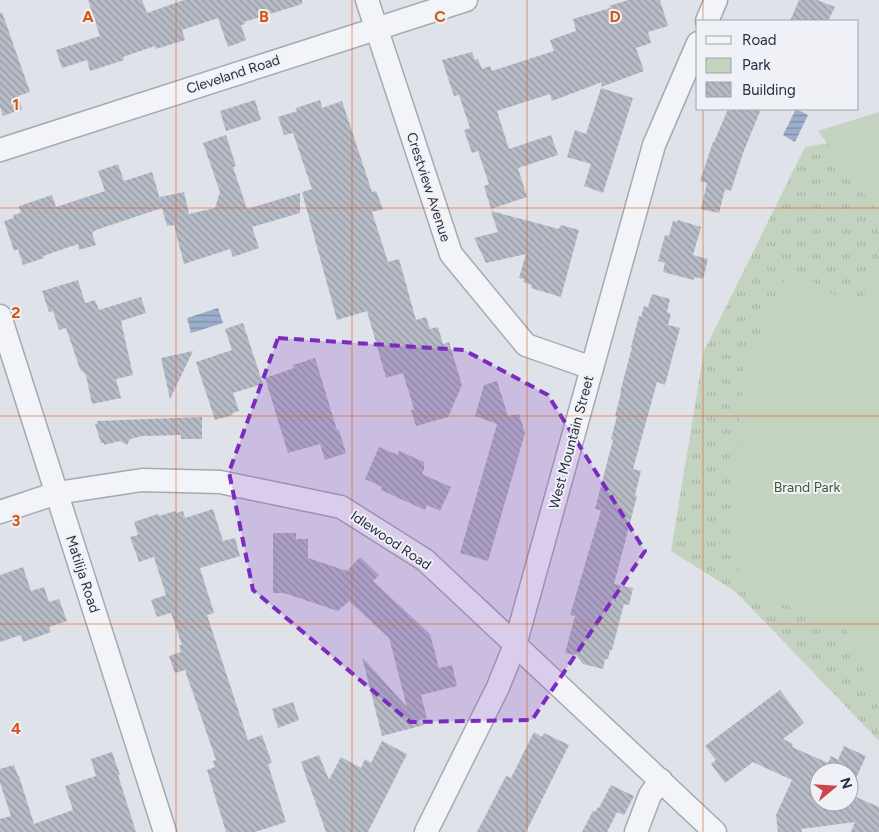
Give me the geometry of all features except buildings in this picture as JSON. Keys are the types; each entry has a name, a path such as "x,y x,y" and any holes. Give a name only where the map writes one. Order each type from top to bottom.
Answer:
{"street":[{"name":"Crestview Avenue","path":"368,0 451,254 526,345 592,368"},
{"name":"Cleveland Road","path":"0,150 466,0"},
{"path":"707,20 716,0"},
{"name":"West Mountain Street","path":"426,832 498,687 515,645 654,145 696,48"},
{"name":"Matilija Road","path":"0,316 165,832"},
{"name":"Idlewood Road","path":"0,512 57,494 142,480 220,482 341,507 425,560 715,832"},
{"path":"636,832 650,795 661,780"}],"highlighted area":[{"path":"278,338 464,350 548,395 645,551 532,720 410,722 253,590 229,472"}],"green space":[{"path":"879,112 879,214 818,131"},
{"path":"879,134 879,741 736,592 671,551 704,351 805,147"},
{"name":"Brand Park","path":"879,267 879,706 846,629 739,587 734,487 744,368 790,268 857,308"}],"water":[{"path":"796,110 808,115 795,142 783,135"},
{"path":"218,308 223,323 191,333 187,318"}]}
